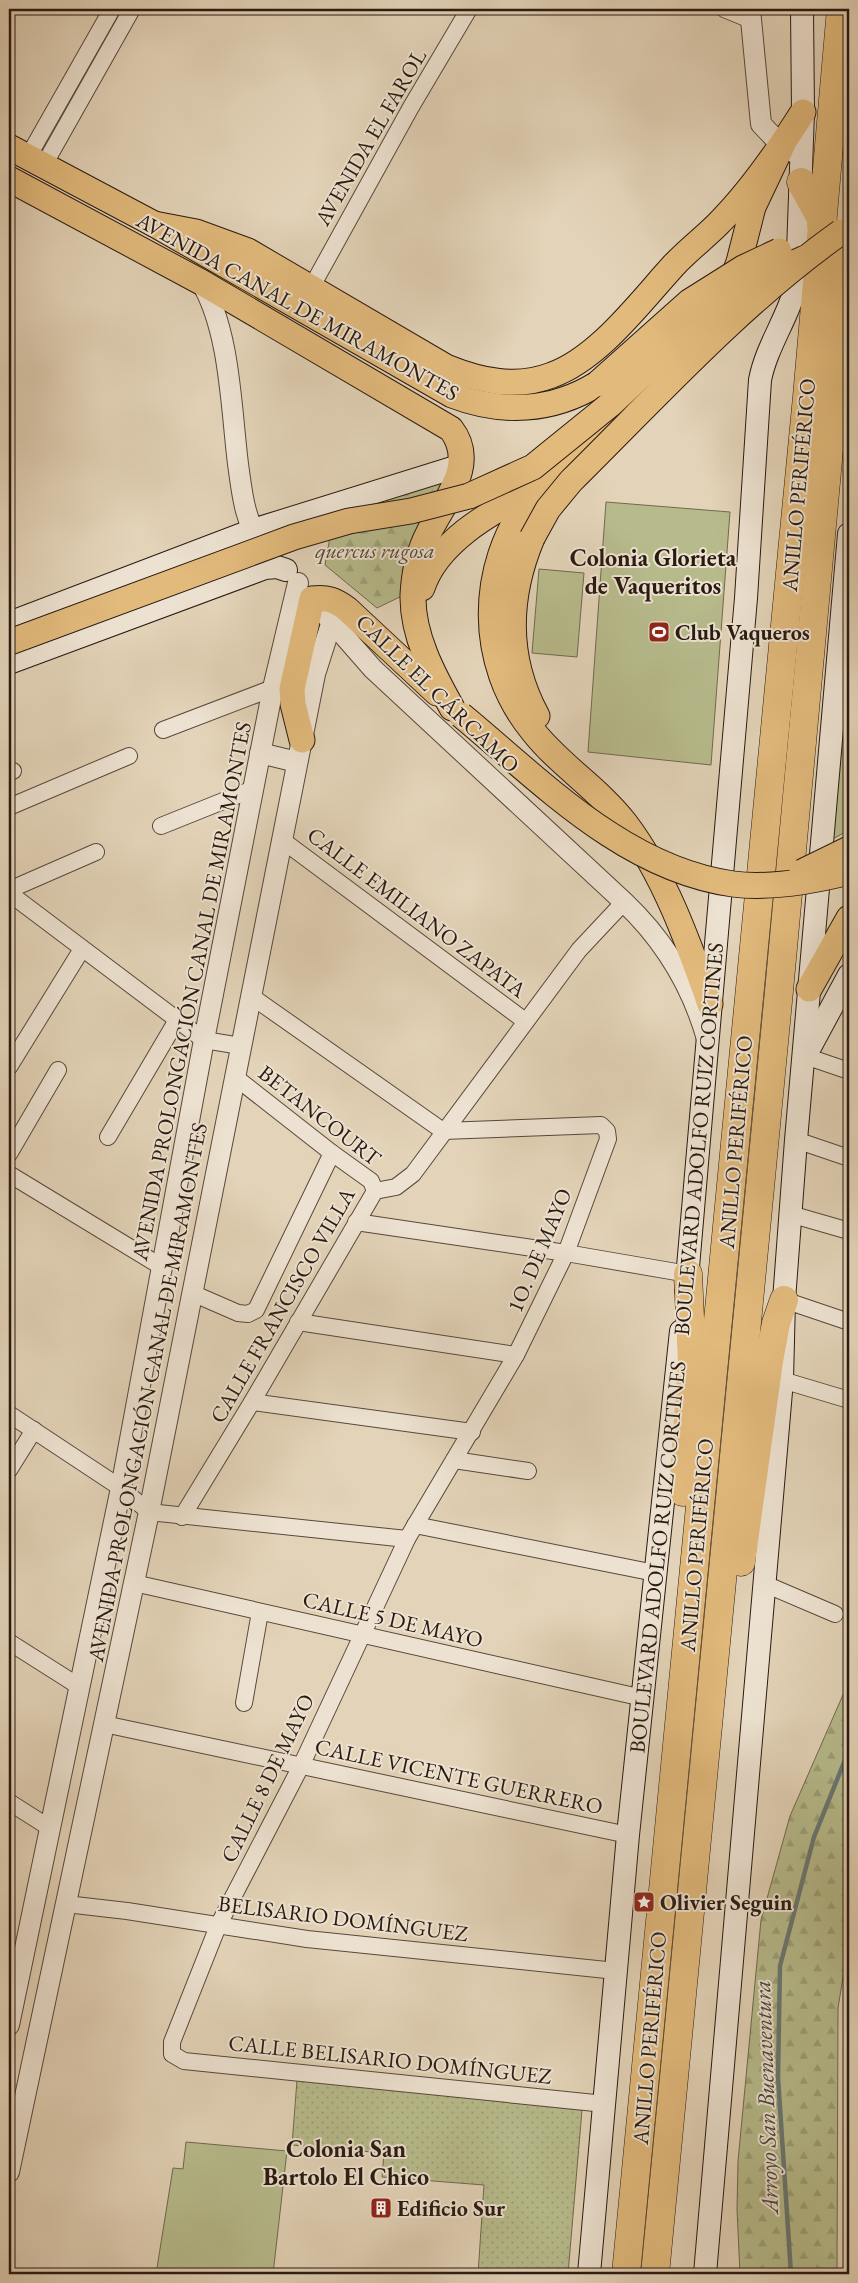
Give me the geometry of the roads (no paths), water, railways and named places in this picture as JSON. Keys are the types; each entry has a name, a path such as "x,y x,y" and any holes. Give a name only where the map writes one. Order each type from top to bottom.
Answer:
{"highway":[{"name":"ANILLO PERIFÉRICO","path":"654,2274 780,981 841,229 841,9"},
{"path":"795,162 841,229 802,254"},
{"name":"ANILLO PERIFÉRICO","path":"626,2274 688,1634 841,229"},
{"path":"688,1274 692,1362 681,1550 688,1634"},
{"path":"710,1705 732,1621 769,1361 776,1323 784,1300"}],"main road":[{"path":"710,1004 678,922 636,839 612,807 538,738 511,700 498,668 492,637 495,583 504,545 519,514 544,483 704,329 715,314 732,282 739,262 747,224 759,191 795,162 803,112 802,9"},
{"name":"AVENIDA CANAL DE MIRAMONTES","path":"27,156 154,224 440,390 465,400 508,408 540,406 572,397 597,384 671,316 725,278 783,249 841,229"},
{"path":"154,224 196,232 232,244 429,358 464,374 498,383 512,383 551,376 566,370 592,352 692,246 795,162"},
{"name":"BOULEVARD ADOLFO RUIZ CORTINES","path":"589,2274 628,1835 688,1274 745,607 760,380 768,349 794,293 802,254 795,162"},
{"name":"AVENIDA CANAL DE MIRAMONTES","path":"9,180 201,282 446,424 460,442 462,465"},
{"path":"573,772 536,714 527,695 517,662 513,603 522,564 532,538 548,509 571,482 725,327 802,254"},
{"path":"9,643 294,537 349,521 411,512 469,496 534,467 612,403 712,310 757,280 802,254"},
{"path":"9,643 224,541 253,530 462,465"},
{"path":"456,712 428,661 415,624 413,595 416,566 429,532 447,501 462,465"},
{"path":"415,624 423,584 437,559 447,548 487,517 544,483"},
{"path":"705,2274 782,1380 784,1300 790,1214 849,534"},
{"path":"224,541 232,547 236,554 238,561 235,579"},
{"path":"9,643 235,579 265,568 277,567 299,584 325,598 336,601 347,609 398,655 456,712 590,822 623,844 661,865 696,877 735,885 775,884 824,878 849,872"},
{"path":"299,584 292,689 300,751"},
{"path":"775,884 849,849"},
{"path":"809,989 849,918"},
{"path":"804,1056 847,982"}],"street":[{"path":"27,156 112,9"},
{"path":"27,156 132,9"},
{"name":"AVENIDA EL FAROL","path":"311,288 411,107 469,9"},
{"path":"724,9 751,14 761,124 795,162"},
{"name":"CALLE EL CÁRCAMO","path":"201,282 213,304 222,333 242,495 253,530 266,551 299,584 373,669 650,928 674,962 694,1000 707,1040"},
{"name":"AVENIDA PROLONGACIÓN CANAL DE MIRAMONTES","path":"9,2025 121,1488 204,1040 273,688 299,584"},
{"name":"AVENIDA PROLONGACIÓN CANAL DE MIRAMONTES","path":"9,2172 149,1512 315,674 332,622"},
{"path":"163,730 273,688"},
{"path":"260,753 300,751"},
{"path":"9,807 128,756"},
{"path":"161,826 253,789"},
{"name":"CALLE EMILIANO ZAPATA","path":"282,840 525,1021"},
{"path":"96,852 9,892 204,1040 241,1046"},
{"name":"CALLE FRANCISCO VILLA","path":"182,1516 252,1402 375,1191 396,1187 413,1174 579,950 624,902"},
{"path":"9,1067 82,948"},
{"path":"251,996 443,1131"},
{"path":"108,1137 177,1020"},
{"path":"804,1056 849,1072"},
{"path":"9,1154 58,1070"},
{"name":"BETANCOURT","path":"235,1077 371,1181 375,1191"},
{"name":"1O. DE MAYO","path":"411,1532 516,1356 566,1253 608,1139 606,1131 601,1125 443,1131"},
{"path":"796,1140 849,1158"},
{"path":"192,1293 238,1313 248,1314 256,1310 332,1153"},
{"path":"9,1174 162,1267"},
{"path":"790,1214 849,1231"},
{"path":"356,1222 566,1253 688,1274"},
{"path":"784,1300 849,1322"},
{"path":"298,1322 516,1356"},
{"path":"782,1380 849,1400"},
{"path":"252,1402 472,1432"},
{"path":"9,1414 121,1488 149,1512 411,1532 655,1573"},
{"path":"9,1470 34,1430"},
{"path":"454,1460 528,1471"},
{"name":"CALLE 8 DE MAYO","path":"172,2054 172,2042 218,1926 301,1766 411,1532"},
{"name":"CALLE 5 DE MAYO","path":"134,1584 643,1698"},
{"path":"764,1584 835,1614"},
{"path":"244,1703 260,1612"},
{"path":"9,1642 80,1687"},
{"name":"CALLE VICENTE GUERRERO","path":"104,1724 628,1835"},
{"path":"9,1802 50,1828"},
{"name":"BELISARIO DOMÍNGUEZ","path":"66,1904 126,1911 307,1939 616,1971"},
{"name":"CALLE BELISARIO DOMÍNGUEZ","path":"172,2054 184,2061 605,2104"}],"waterway":[{"name":"Arroyo San Buenaventura","path":"791,2274 778,2077 780,1966 814,1837 849,1750"}],"place":[{"name":"Club Vaqueros","path":"659,632"},
{"name":"Olivier Seguin","path":"644,1902"},
{"name":"Edificio Sur","path":"381,2208"}],"district":[{"name":"Colonia Glorieta de Vaqueritos","path":"653,572"},
{"name":"Colonia San Bartolo El Chico","path":"346,2163"}],"park label":[{"name":"quercus rugosa","path":"375,550"}]}
